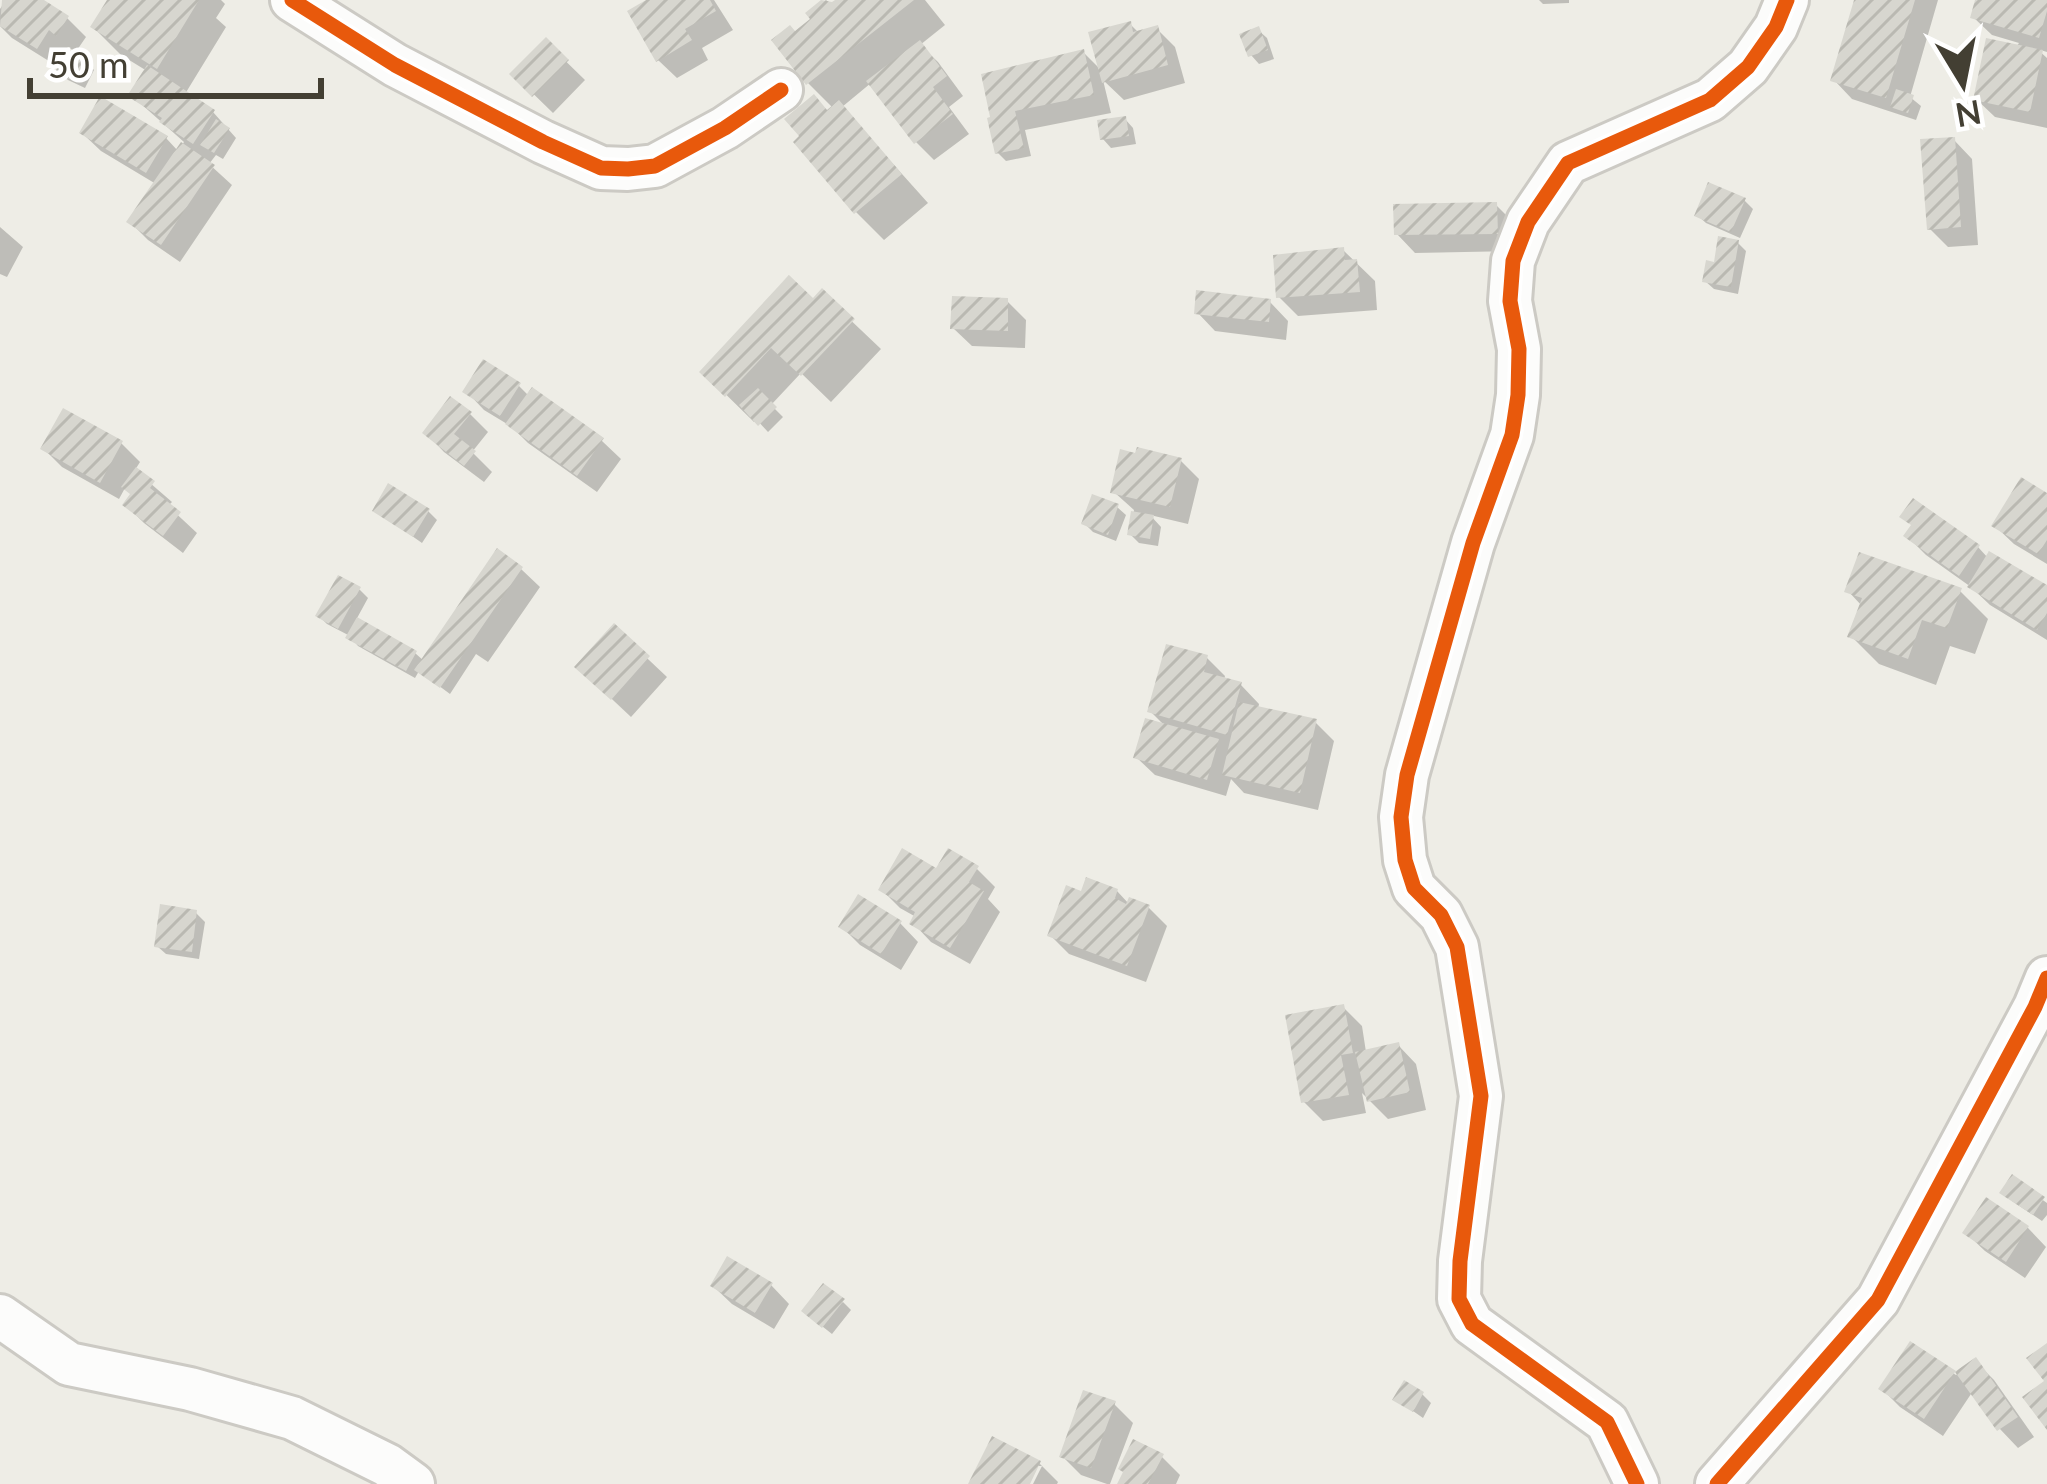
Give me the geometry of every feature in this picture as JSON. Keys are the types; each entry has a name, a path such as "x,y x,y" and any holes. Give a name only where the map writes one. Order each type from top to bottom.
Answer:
{"street":[{"path":"292,0 395,65 601,168 655,166 781,90"},
{"path":"1637,1484 1607,1422 1472,1324 1459,1299 1481,1096 1457,947 1441,915 1414,888 1405,860 1401,817 1407,775 1473,543 1512,435 1519,349 1510,301 1513,260 1528,222 1568,163 1710,100 1723,89 1748,67 1776,27 1787,0"},
{"path":"1718,1484 1878,1300 2047,978"},
{"path":"0,1316 69,1364 190,1389 292,1418 413,1484"}],"building":[{"path":"2,0 44,0 69,16 56,36 49,30 37,49 0,26"},
{"path":"107,0 199,0 157,69 90,27"},
{"path":"646,0 710,0 716,11 685,29 692,40 656,62 627,11"},
{"path":"821,0 914,0 806,85 771,40 790,25 795,31 810,19 805,13"},
{"path":"1854,0 1915,0 1886,98 1830,81"},
{"path":"1975,0 2047,0 2039,38 1970,18"},
{"path":"1131,21 1133,32 1158,25 1168,65 1102,83 1088,32"},
{"path":"1259,26 1268,50 1248,57 1239,34"},
{"path":"546,37 569,60 532,97 509,74"},
{"path":"1986,38 2043,50 2030,112 1973,100"},
{"path":"920,40 947,76 933,87 953,114 914,144 866,81"},
{"path":"1084,49 1094,95 1015,111 1024,148 995,154 981,74"},
{"path":"71,51 87,59 76,82 55,72"},
{"path":"147,65 215,110 193,144 127,96"},
{"path":"1896,89 1914,95 1908,113 1890,107"},
{"path":"814,94 827,110 839,100 902,174 854,214 793,142 799,136 784,119"},
{"path":"100,96 168,136 146,173 79,133"},
{"path":"1126,116 1129,136 1100,140 1097,120"},
{"path":"216,119 230,128 214,153 200,145"},
{"path":"1955,137 1961,227 1927,230 1920,139"},
{"path":"181,142 215,165 161,245 126,222"},
{"path":"1708,182 1746,198 1731,232 1694,216"},
{"path":"1497,202 1498,234 1394,235 1393,204"},
{"path":"1718,236 1739,240 1731,287 1702,282 1706,260 1714,262"},
{"path":"1344,247 1345,260 1357,259 1360,292 1276,298 1273,255"},
{"path":"789,275 813,298 822,288 855,319 801,376 771,348 725,397 699,372"},
{"path":"1196,290 1271,299 1269,322 1194,314"},
{"path":"952,296 1008,298 1008,331 950,329"},
{"path":"483,359 521,383 500,416 462,392"},
{"path":"532,387 604,438 577,476 505,424"},
{"path":"758,388 777,407 758,426 739,405"},
{"path":"450,396 472,412 454,434 476,451 464,466 422,433"},
{"path":"63,408 123,441 100,483 40,449"},
{"path":"1137,447 1182,458 1170,507 1110,493 1120,449 1135,453"},
{"path":"136,467 155,481 150,488 181,512 163,536 122,505 130,494 121,487"},
{"path":"2021,477 2047,493 2047,540 2038,554 1991,526"},
{"path":"388,483 430,509 413,537 372,511"},
{"path":"1092,494 1119,504 1108,535 1081,524"},
{"path":"1913,498 1980,545 1959,576 1903,536 1911,525 1899,517"},
{"path":"1131,511 1154,515 1150,539 1127,535"},
{"path":"497,548 523,567 440,688 414,670"},
{"path":"1989,551 2047,585 2047,613 2037,630 1967,587"},
{"path":"1859,552 1962,588 1947,628 1922,620 1908,659 1847,637 1862,598 1844,592"},
{"path":"338,575 361,587 338,629 315,616"},
{"path":"357,617 417,651 406,671 345,638"},
{"path":"614,623 650,656 611,700 574,667"},
{"path":"1166,644 1208,655 1204,672 1242,682 1227,735 1147,712"},
{"path":"1239,702 1317,719 1300,793 1222,775"},
{"path":"1145,718 1219,739 1207,780 1133,758"},
{"path":"902,848 936,868 948,848 979,866 969,882 984,891 950,948 909,924 915,912 878,890"},
{"path":"1086,877 1118,889 1115,898 1126,904 1129,897 1150,905 1127,966 1047,936 1066,885 1081,891"},
{"path":"858,894 902,921 881,954 838,927"},
{"path":"160,904 197,910 192,952 154,947"},
{"path":"1344,1004 1353,1053 1341,1055 1349,1095 1301,1103 1285,1015"},
{"path":"1399,1042 1410,1092 1367,1102 1355,1052"},
{"path":"2012,1174 2045,1197 2033,1215 1999,1193"},
{"path":"1986,1197 2029,1226 2006,1262 1962,1233"},
{"path":"727,1256 773,1283 755,1313 710,1286"},
{"path":"823,1283 845,1299 822,1328 801,1311"},
{"path":"1910,1341 1956,1371 1976,1357 2018,1417 1997,1431 1955,1372 1924,1419 1878,1389"},
{"path":"2047,1343 2047,1430 2022,1397 2044,1381 2026,1358"},
{"path":"1404,1380 1424,1392 1413,1412 1392,1400"},
{"path":"1083,1390 1116,1401 1091,1468 1059,1457"},
{"path":"992,1436 1041,1461 1030,1484 968,1484"},
{"path":"1133,1439 1164,1454 1148,1484 1117,1484 1123,1472 1118,1469"}],"cycle path":[{"path":"292,0 395,65 601,168 655,166 725,128 781,90"},
{"path":"1637,1484 1607,1422 1472,1324 1459,1299 1481,1096 1457,947 1441,915 1414,888 1405,860 1401,817 1407,775 1473,543 1512,435 1519,349 1510,301 1513,261 1528,222 1568,163 1710,100 1748,67 1776,27 1787,0"},
{"path":"1717,1484 1878,1300 2047,978"}]}
